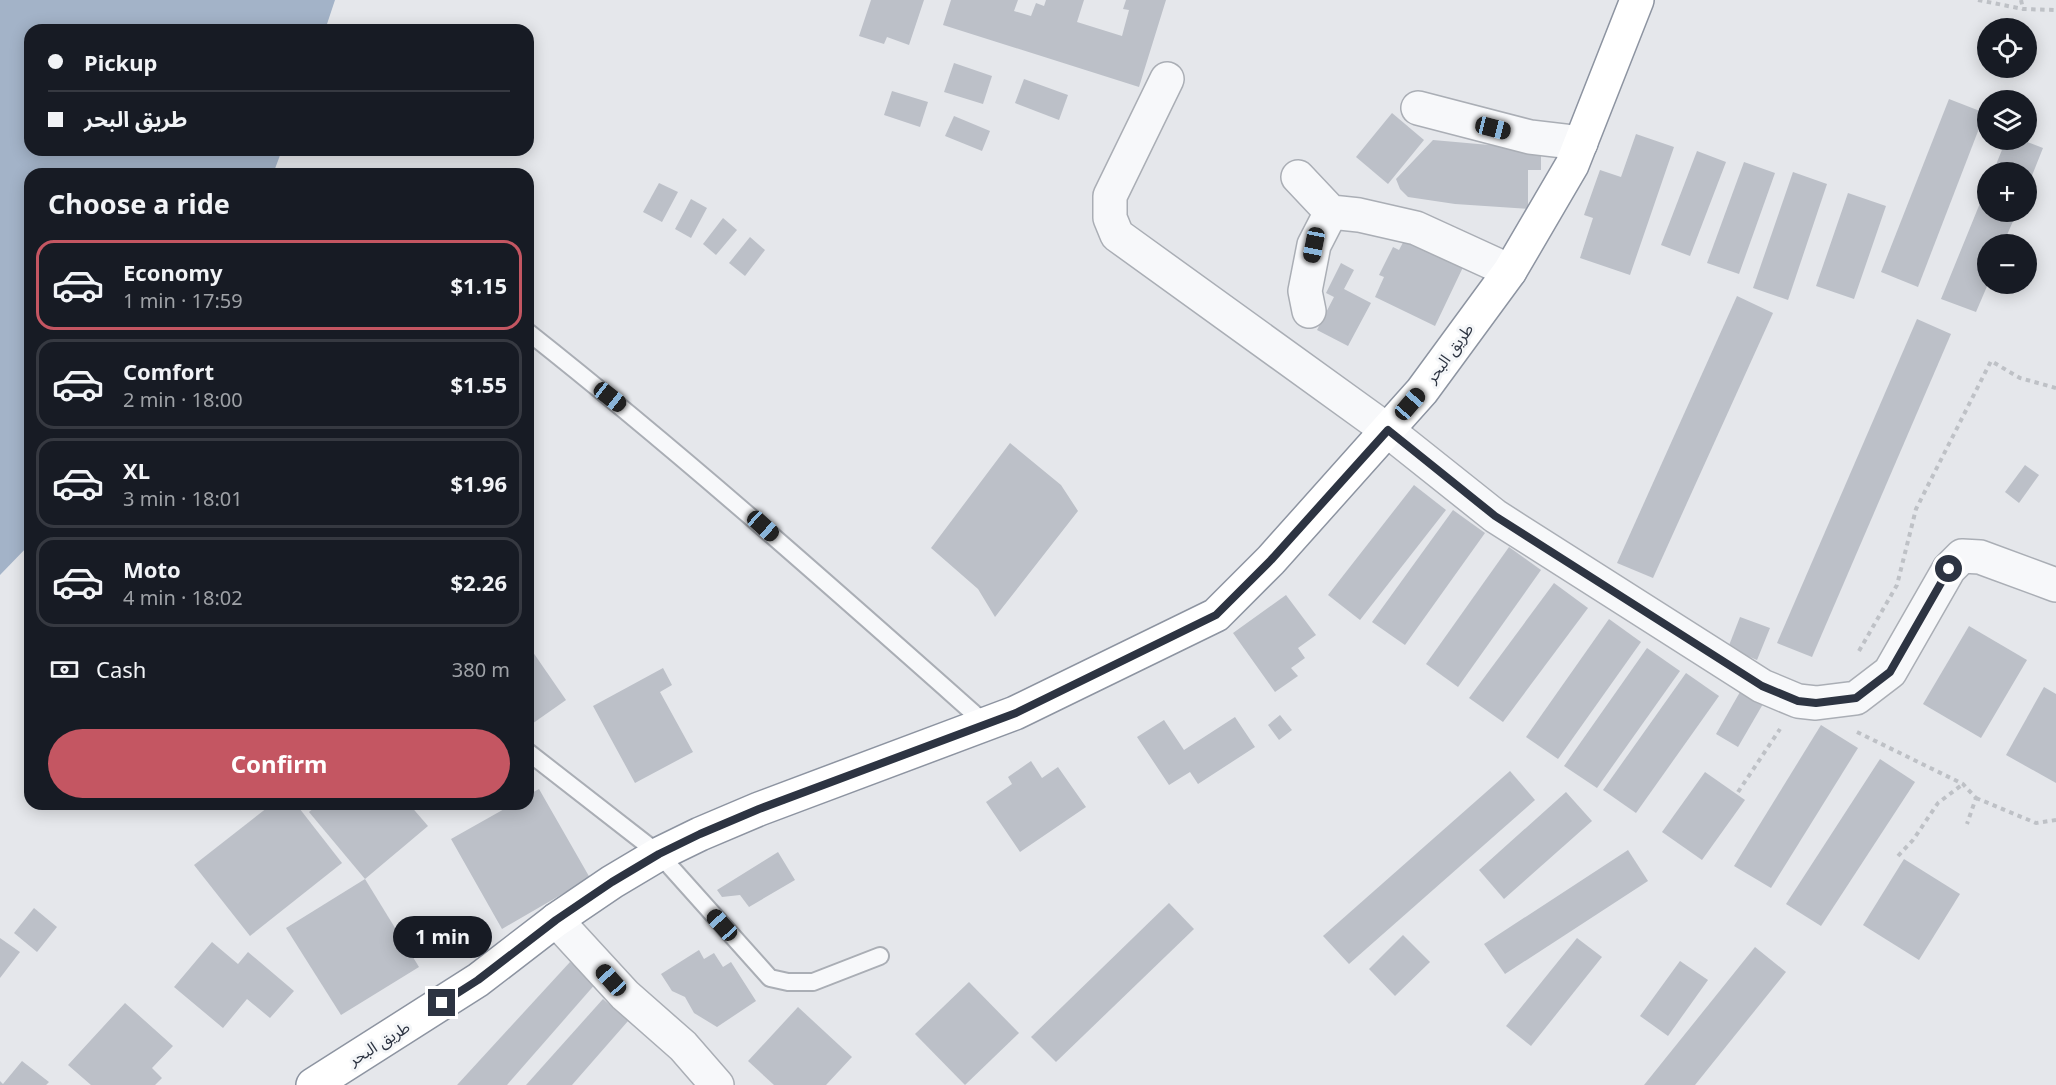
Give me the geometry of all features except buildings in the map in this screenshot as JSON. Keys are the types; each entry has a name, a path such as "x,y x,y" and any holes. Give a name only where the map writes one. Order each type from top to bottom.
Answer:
{"highway":[{"name":"طريق البحر","path":"329,1081 478,980 556,920 659,854 759,809 1016,713 1216,615 1271,560 1422,391 1510,271 1572,165 1637,0"}],"street":[{"path":"1167,79 1110,196 1110,219 1117,235 1388,430 1495,516 1762,686 1798,701 1816,703 1856,698 1890,672 1949,569 1962,556 1980,557 2056,585"},
{"path":"1418,108 1530,137 1581,143"},
{"path":"1298,177 1332,213 1359,215 1416,228 1510,271"},
{"path":"1309,311 1305,291 1314,245 1332,213"},
{"path":"556,920 625,995 684,1046 717,1085"}],"lane":[{"path":"534,337 626,410 735,503 986,724"},
{"path":"534,757 659,854 770,978 788,982 813,982 880,956"}],"path":[{"path":"1978,0 2023,9 2056,10"},
{"path":"2021,0 2023,9"},
{"path":"1738,792 1798,701"},
{"path":"1898,856 1938,803 1963,784"},
{"path":"1976,798 2036,824 2056,820"}],"water":[{"path":"0,0 335,0 327,24 24,24 24,156 280,156 275,168 24,168 24,550 0,575"}],"route":[{"path":"442,1003 478,980 556,920 659,854 759,809 1016,713 1216,615 1271,560 1388,430 1495,516 1762,686 1798,701 1816,703 1856,698 1890,672 1949,569"}]}
